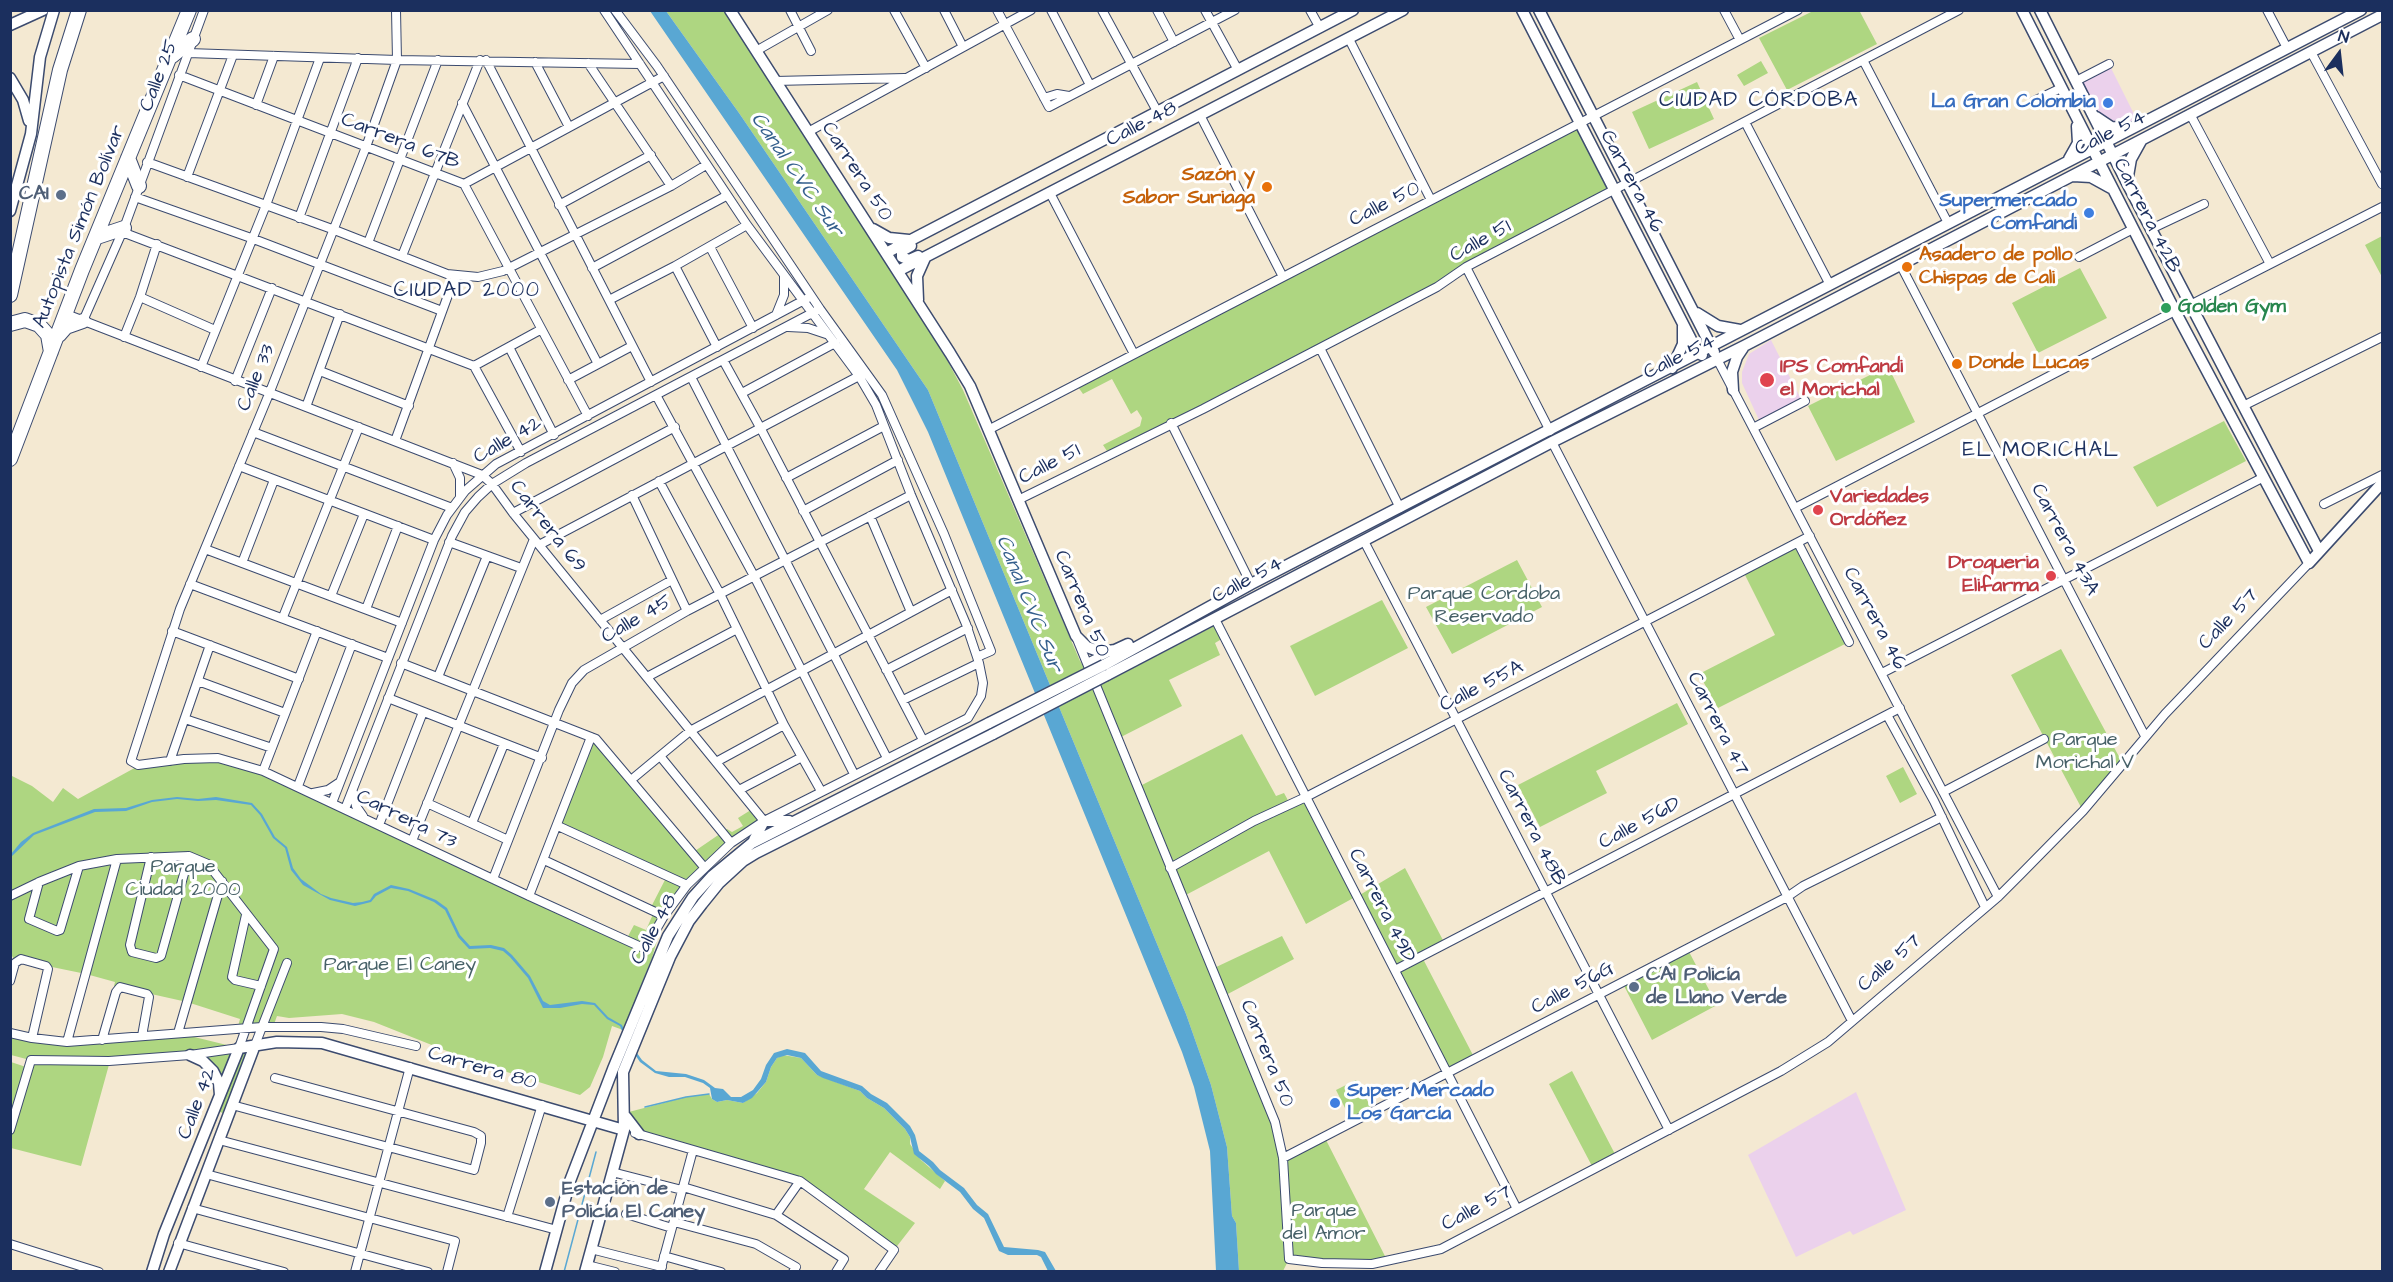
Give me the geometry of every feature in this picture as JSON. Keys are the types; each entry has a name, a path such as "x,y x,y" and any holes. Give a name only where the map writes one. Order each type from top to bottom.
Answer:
{"highway":[{"name":"Autopista Simón Bolívar","path":"10,459 128,158 189,10"},
{"name":"Autopista Simón Bolívar","path":"10,295 57,81 76,17"},
{"path":"170,58 194,39"},
{"path":"128,158 137,191"},
{"path":"97,237 123,230"},
{"path":"10,324 25,320 39,325 48,335 51,354"},
{"path":"57,337 66,327 83,321"}],"main road":[{"path":"10,25 43,10"},
{"path":"10,211 31,134 40,57 54,10"},
{"name":"Carrera 50","path":"730,10 970,386 1076,636"},
{"name":"Calle 48","path":"886,253 1353,10"},
{"name":"Calle 48","path":"898,271 1403,10"},
{"name":"Carrera 46","path":"1522,10 1616,189 1698,353"},
{"name":"Carrera 46","path":"1539,10 1713,345 1717,359"},
{"name":"Carrera 42B","path":"2022,10 2175,312 2309,563"},
{"name":"Carrera 42B","path":"2040,10 2127,183 2319,551"},
{"name":"Calle 54","path":"991,729 1105,670 1215,619 1364,541 1741,330 2361,10"},
{"name":"Calle 54","path":"1105,670 1251,584 1400,508 1746,345 2382,15"},
{"path":"10,78 23,100 31,134"},
{"path":"2063,93 2070,86 2079,86"},
{"path":"2093,115 2104,124 2119,129 2140,125"},
{"path":"2063,164 2077,147 2079,134 2076,120"},
{"path":"2127,183 2130,159 2144,137"},
{"path":"2059,181 2075,176 2091,177 2113,190"},
{"path":"870,228 889,238 911,239"},
{"path":"920,306 916,286 917,276 930,255 929,250 909,260 902,257 902,251 922,240 926,232"},
{"path":"1652,261 1666,254"},
{"path":"1695,312 1718,326 1741,330"},
{"path":"1672,368 1683,344 1681,318"},
{"path":"1733,390 1734,363 1746,345"},
{"path":"1698,353 1717,359"},
{"name":"Calle 57","path":"2309,563 2382,483"},
{"name":"Calle 54","path":"1115,650 1203,604 1251,584"},
{"path":"1076,636 1094,650 1115,650"},
{"name":"Calle 48","path":"545,1272 570,1181 602,1099 618,1070 668,936 693,897 712,875 752,843 792,821 991,729"},
{"name":"Calle 48","path":"712,875 743,861 795,831 991,729"},
{"path":"752,843 764,821 792,821"},
{"name":"Carrera 80","path":"239,1048 300,1041 322,1043 624,1130"},
{"name":"Calle 42","path":"169,1272 178,1243 255,1045"},
{"name":"Calle 42","path":"152,1272 164,1234 239,1048"},
{"path":"190,1055 203,1061 213,1071 219,1083 220,1097"},
{"name":"Calle 48","path":"586,1268 624,1130 625,1113 618,1070"},
{"path":"567,1112 589,1109 602,1099"},
{"path":"625,1113 628,1122 639,1134"}],"street":[{"name":"Calle 25","path":"83,321 123,230 204,10"},
{"name":"Calle 33","path":"140,765 132,763 132,756 172,631 269,394 366,147 397,60 396,10"},
{"path":"604,10 726,196 859,376 876,405 911,495 968,628 978,660"},
{"path":"615,10 664,76 820,309 882,395 944,534 991,651 903,700"},
{"path":"790,10 811,51"},
{"path":"756,51 828,10"},
{"path":"894,10 926,68"},
{"path":"944,10 963,47"},
{"path":"997,10 1049,107 1236,10"},
{"path":"808,132 1031,10"},
{"path":"1051,10 1090,85"},
{"path":"1102,10 1157,111"},
{"path":"1156,10 1174,42"},
{"path":"1205,10 1238,70"},
{"path":"1310,10 1320,28"},
{"path":"1725,10 1740,40"},
{"name":"Calle 50","path":"988,430 1798,10"},
{"name":"Calle 51","path":"1018,500 1320,348 1437,287 1466,267 1959,10"},
{"path":"2267,10 2287,48"},
{"path":"1349,39 1431,200"},
{"path":"2311,52 2382,184"},
{"path":"188,53 397,60 640,64"},
{"path":"187,177 233,55"},
{"path":"256,105 274,56"},
{"path":"201,367 266,205 320,58"},
{"path":"299,218 358,58"},
{"path":"368,243 438,60"},
{"path":"402,256 462,104 483,60"},
{"path":"483,60 651,382"},
{"path":"1863,60 1948,223"},
{"path":"535,62 569,127"},
{"path":"588,63 672,186"},
{"path":"2079,86 2109,64"},
{"name":"Carrera 67B","path":"179,75 464,184 506,270 588,416"},
{"path":"464,184 664,76"},
{"path":"775,81 907,78"},
{"path":"2034,101 2063,93"},
{"path":"1044,98 1057,94 1070,96"},
{"path":"462,104 598,364"},
{"path":"2190,114 2270,264"},
{"path":"1200,115 1283,277"},
{"path":"1745,122 1830,285"},
{"path":"559,205 651,155"},
{"path":"147,162 455,276 478,277 506,270 672,186 706,165"},
{"path":"137,191 251,238 442,311"},
{"path":"1050,193 1134,354"},
{"path":"592,268 726,196"},
{"path":"2151,229 2204,204"},
{"path":"2190,305 2382,207"},
{"path":"609,300 747,225"},
{"path":"2079,257 2133,229"},
{"path":"123,230 474,366 521,452"},
{"path":"124,338 157,244"},
{"path":"710,247 753,328"},
{"name":"Carrera 43A","path":"1900,264 2145,736"},
{"path":"675,266 717,347"},
{"name":"Carrera 47","path":"1466,267 1645,621 1852,1021"},
{"path":"776,315 784,295 784,274"},
{"path":"395,441 455,276"},
{"path":"236,381 272,288"},
{"name":"Calle 42","path":"332,802 434,540 460,497 482,475 521,452 812,296"},
{"path":"140,297 215,330"},
{"path":"795,305 806,307 807,311 802,318"},
{"name":"Calle 42","path":"345,809 449,542 465,512 492,484 526,463 820,309"},
{"path":"1795,508 2175,312"},
{"name":"Carrera 69","path":"66,314 482,475 492,484 513,513 764,821"},
{"path":"306,407 340,314"},
{"path":"784,328 815,330 832,339"},
{"path":"474,366 540,330"},
{"path":"2243,406 2382,337"},
{"path":"742,393 832,339"},
{"path":"568,380 632,346"},
{"path":"509,347 554,435"},
{"path":"1320,348 1400,508"},
{"name":"Carrera 46","path":"1717,359 1882,673 1900,708 1907,728 1998,897"},
{"path":"723,360 923,740"},
{"path":"320,371 409,406"},
{"path":"412,840 521,568 537,542 761,429 859,376"},
{"path":"691,377 887,758"},
{"path":"656,395 754,576 854,774"},
{"path":"1753,428 1805,401"},
{"path":"1171,423 1251,584"},
{"path":"786,478 884,426"},
{"path":"283,617 359,427"},
{"path":"513,513 675,427"},
{"path":"253,432 452,508"},
{"path":"803,511 898,460"},
{"path":"453,463 460,478 460,497"},
{"path":"239,466 434,540"},
{"path":"2324,504 2382,475"},
{"path":"1882,673 2264,477"},
{"path":"242,563 274,480"},
{"path":"659,481 720,594 784,725 821,791"},
{"path":"632,495 687,611"},
{"name":"Calle 45","path":"493,879 554,723 572,683 584,670 687,611 911,495"},
{"path":"331,596 364,514"},
{"path":"870,516 911,612"},
{"path":"366,609 398,526"},
{"name":"Calle 55A","path":"1170,868 1245,826 1306,797 1810,536"},
{"name":"Carrera 48B","path":"1364,541 1669,1130"},
{"path":"449,542 521,568"},
{"name":"Carrera 46","path":"1798,543 1849,642"},
{"path":"205,549 402,623"},
{"path":"438,677 487,556"},
{"name":"Calle 57","path":"1289,1259 1322,1263 1372,1264 1441,1249 1809,1055 1998,897 2083,811 2145,736 2309,563"},
{"path":"600,620 672,580"},
{"path":"190,584 388,658"},
{"path":"632,780 690,731 952,590"},
{"name":"Carrera 49D","path":"1215,619 1517,1209"},
{"path":"886,670 968,628"},
{"path":"647,677 737,629"},
{"path":"172,631 299,679"},
{"path":"263,771 317,631"},
{"name":"Carrera 50","path":"1076,636 1278,1131 1283,1158 1289,1259"},
{"path":"298,786 352,644"},
{"path":"170,761 210,645"},
{"name":"Calle 54","path":"1087,663 1115,650"},
{"name":"Calle 48","path":"648,944 664,916 687,885 712,875 731,843 764,821 968,718 981,696 983,683 978,660"},
{"path":"401,663 591,737 632,780 712,875"},
{"path":"198,681 285,713"},
{"path":"388,698 542,758"},
{"name":"Calle 56D","path":"1395,970 1900,708"},
{"path":"379,825 423,712"},
{"path":"1887,715 1942,817 1985,907"},
{"path":"185,719 272,748"},
{"path":"716,762 784,725"},
{"path":"529,896 591,737"},
{"path":"1943,792 2044,739"},
{"path":"472,823 504,744"},
{"path":"660,756 731,843"},
{"path":"739,790 802,757"},
{"name":"Carrera 73","path":"140,765 218,758 263,771 642,947 648,944"},
{"path":"312,793 328,790 340,781"},
{"path":"353,787 356,806 366,819"},
{"path":"427,803 508,840"},
{"name":"Calle 56G","path":"1283,1158 1787,897 1803,886 1942,817"},
{"path":"558,826 687,885"},
{"path":"151,857 130,948 132,952 159,958 189,856"},
{"path":"10,896 79,866 117,859 189,856 208,864 246,915 232,977 234,980 261,986"},
{"path":"67,1042 117,859"},
{"path":"544,860 664,916"},
{"path":"39,882 28,919 57,931 60,930 79,866"},
{"path":"178,1033 222,881"},
{"name":"Calle 42","path":"239,1048 274,949 246,915"},
{"path":"10,981 18,960 21,959 46,966 48,969 32,1038"},
{"name":"Calle 42","path":"255,1045 287,963"},
{"path":"102,1040 117,989 120,987 147,994 149,997 142,1036"},
{"name":"Carrera 80","path":"10,1033 67,1042 262,1027 321,1027 343,1029 416,1046"},
{"name":"Carrera 80","path":"10,1130 31,1060 110,1061 190,1055 239,1048"},
{"path":"355,1272 410,1067"},
{"path":"232,1105 474,1170 481,1136 276,1078"},
{"path":"507,1217 542,1106"},
{"name":"Carrera 80","path":"624,1130 800,1181 894,1250 879,1272"},
{"path":"219,1140 556,1230"},
{"path":"591,1249 661,1269 693,1150"},
{"path":"612,1172 776,1215 844,1259 836,1272"},
{"path":"206,1174 455,1241 447,1272"},
{"path":"776,1215 800,1181"},
{"path":"192,1208 428,1272"},
{"path":"626,1214 756,1244 795,1269"},
{"path":"178,1243 284,1272"},
{"path":"10,1245 99,1272"},
{"path":"664,1256 721,1272"},
{"path":"586,1268 615,1272"}],"shaded area":[{"name":"La Gran Colombia","path":"2109,64 2140,125 2105,124 2076,81"},
{"name":"IPS Comfandi el Morichal","path":"1771,340 1801,399 1759,420 1742,383 1742,372 1749,354"},
{"path":"1856,1092 1906,1210 1853,1235 1850,1231 1796,1257 1748,1155"}],"green space":[{"path":"1859,10 1877,44 1787,90 1759,38 1813,11"},
{"name":"Parque del Amor","path":"666,11 724,11 945,356 963,390 1080,661 1097,687 1218,624 1225,637 1215,643 1220,655 1169,680 1182,706 1119,738 1138,787 1242,734 1276,796 1284,793 1290,804 1306,797 1358,896 1405,868 1445,944 1422,957 1475,1059 1448,1073 1357,896 1306,924 1269,851 1182,897 1212,969 1282,936 1294,959 1224,996 1266,1097 1283,1157 1324,1136 1388,1262 1289,1259 1283,1271 1239,1271 1227,1147 1211,1085 1186,1014 928,390 739,113"},
{"path":"1761,61 1768,73 1744,86 1737,75"},
{"path":"1697,82 1714,119 1649,149 1632,112"},
{"path":"1576,125 1611,192 1437,287 1109,454 1103,445 1140,426 1142,418 1137,410 1131,414 1112,379 1083,394 1076,384"},
{"path":"2382,236 2382,277 2365,245"},
{"path":"2080,268 2107,318 2038,353 2012,303"},
{"path":"1888,366 1915,422 1836,461 1808,406"},
{"path":"2224,421 2246,461 2157,507 2133,467"},
{"path":"1798,543 1849,642 1718,708 1699,674 1775,635 1743,571"},
{"name":"Parque Cordoba Reservado","path":"1517,560 1542,607 1452,654 1426,607"},
{"path":"1382,600 1408,648 1315,696 1290,646"},
{"name":"Parque Morichal V","path":"2061,649 2123,764 2083,811 2011,675"},
{"path":"1677,703 1688,724 1596,771 1607,793 1540,827 1518,785"},
{"name":"Parque Ciudad 2000","path":"591,737 692,853 727,829 732,832 743,826 738,818 754,808 764,821 704,867 664,916 652,958 623,1030 612,1026 603,1057 590,1087 580,1095 472,1061 374,1022 342,1014 289,1018 277,1016 273,1027 237,1030 240,1019 187,1002 114,986 115,982 86,974 14,959 10,953 10,775 32,786 53,802 63,788 78,799 140,765 202,758 239,763 626,940 634,925 646,930 654,912 650,909 667,876 558,826"},
{"path":"1903,767 1917,794 1900,803 1886,776"},
{"path":"1687,948 1717,1005 1652,1040 1622,982"},
{"path":"11,1033 67,1042 178,1033 239,1048 255,1045 228,1115 215,1110 219,1083 190,1055 110,1061 81,1166 11,1148 10,1130 30,1060 11,1055"},
{"path":"783,1055 801,1058 817,1075 860,1091 884,1108 905,1129 910,1137 910,1144 921,1160 945,1181 940,1189 890,1152 864,1189 915,1223 894,1250 800,1181 639,1134 625,1113 686,1097 709,1094 717,1102 727,1100 743,1103 757,1093 766,1082 777,1058"},
{"path":"11,1062 26,1067 11,1121"},
{"path":"1572,1071 1616,1156 1593,1168 1549,1084"},
{"path":"1356,1080 1373,1111 1352,1122 1336,1090"}],"water":[{"path":"650,11 666,11 739,113 928,390 1186,1014 1211,1085 1227,1147 1239,1271 1216,1271 1210,1151 1194,1087 1182,1052 928,432 897,370"},
{"path":"177,797 198,799 216,797 252,803 262,814 275,837 287,847 293,868 301,879 321,894 331,898 353,903 362,902 370,900 374,894 391,885 409,889 436,900 447,908 460,935 470,946 491,945 504,948 512,955 530,976 543,1001 550,1005 582,1001 595,1003 608,1017 622,1025 629,1042 642,1060 656,1071 686,1074 704,1080 715,1088 723,1089 731,1097 741,1097 753,1090 774,1053 787,1049 805,1053 821,1071 862,1086 887,1103 910,1126 919,1151 964,1188 977,1205 988,1214 1004,1247 1045,1252 1056,1271 1048,1271 1041,1257 1037,1255 1008,1255 999,1251 984,1218 973,1209 960,1192 914,1154 910,1137 905,1129 884,1108 860,1091 823,1078 817,1075 801,1058 787,1055 777,1058 766,1082 752,1098 743,1103 727,1100 717,1102 712,1099 710,1088 703,1083 685,1077 669,1077 655,1073 640,1062 627,1043 620,1026 607,1019 594,1005 543,1008 528,978 510,957 503,951 490,948 469,949 458,937 445,910 434,902 408,891 391,888 376,896 371,902 355,906 330,900 303,885 291,870 285,848 273,838 260,815 251,805 216,800 177,799 152,802 126,811 95,812 34,835 11,857 21,842 33,833 94,809 126,808 152,800"}],"waterway":[{"path":"645,1107 709,1094"},
{"path":"564,1272 596,1152"}],"place":[{"name":"La Gran Colombia","path":"2108,103"},
{"name":"Sazón y Sabor Suriaga","path":"1267,187"},
{"name":"CAI","path":"61,195"},
{"name":"Supermercado Comfandi","path":"2089,213"},
{"name":"Asadero de pollo Chispas de Cali","path":"1907,267"},
{"name":"Golden Gym","path":"2166,308"},
{"name":"Donde Lucas","path":"1957,364"},
{"name":"IPS Comfandi el Morichal","path":"1767,380"},
{"name":"Variedades Ordóñez","path":"1818,510"},
{"name":"Drogueria Elifarma","path":"2051,576"},
{"name":"CAI Policía de Llano Verde","path":"1634,987"},
{"name":"Super Mercado Los García","path":"1335,1103"},
{"name":"Estación de Policía El Caney","path":"550,1202"}],"district":[{"name":"CIUDAD CÓRDOBA","path":"1759,102"},
{"name":"CIUDAD 2000","path":"467,292"},
{"name":"EL MORICHAL","path":"2041,452"}],"water label":[{"name":"Canal CVC Sur","path":"796,175"},
{"name":"Canal CVC Sur","path":"1028,604"}],"park label":[{"name":"Parque El Caney","path":"400,966"}]}
